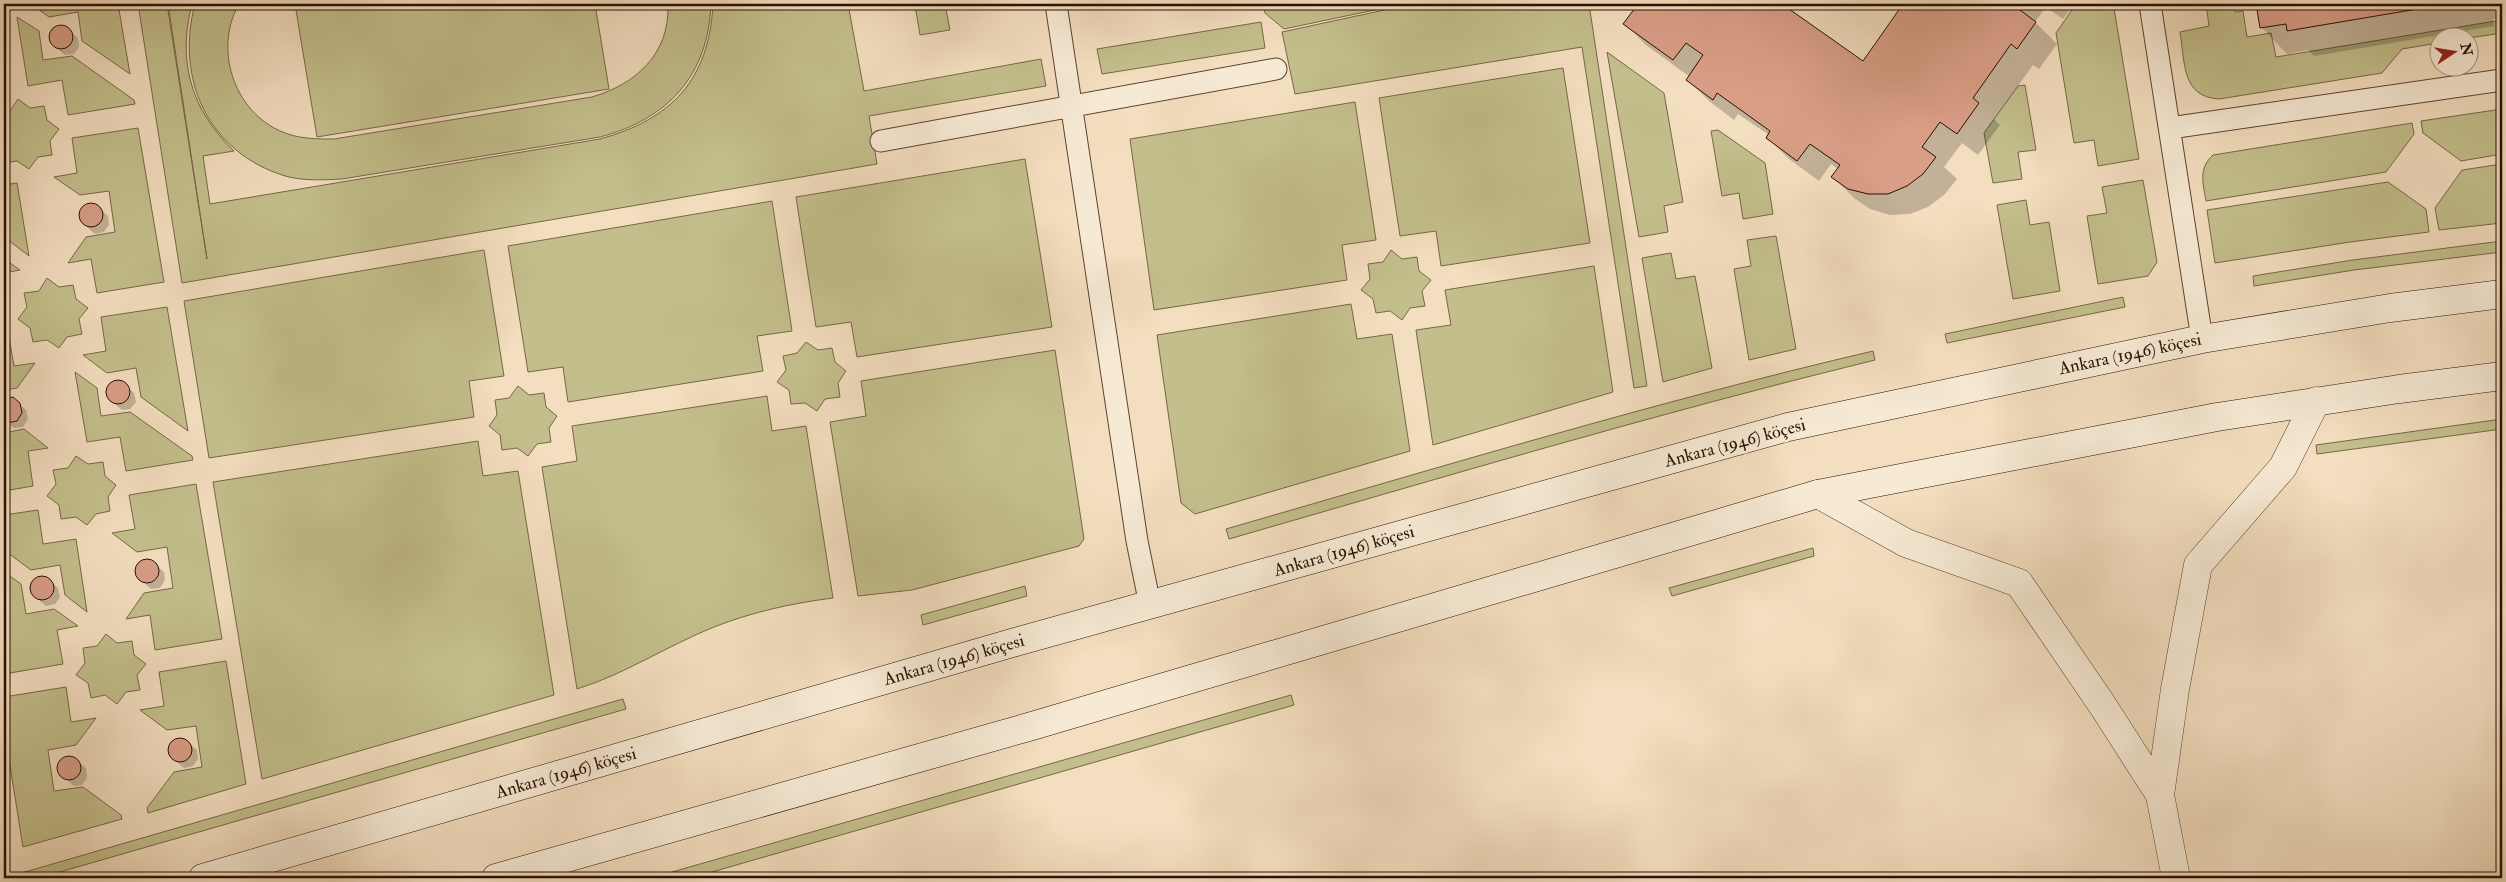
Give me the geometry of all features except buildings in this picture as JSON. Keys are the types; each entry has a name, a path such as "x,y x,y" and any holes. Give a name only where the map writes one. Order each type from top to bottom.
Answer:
{"main road":[{"name":"Ankara (1946) köçesi","path":"203,878 1150,605 1788,427 2202,339 2390,308 2502,294"},
{"path":"496,878 1051,720 1818,494 2217,417 2316,401 2502,376"},
{"path":"2176,878 2160,795 2175,689 2198,565 2283,467 2316,401"},
{"path":"1818,494 1906,543 2018,583 2104,706 2160,795"}],"lane":[{"path":"1056,4 1137,541 1150,605"},
{"path":"2150,4 2202,339"},
{"path":"881,141 1276,69"},
{"path":"2170,128 2502,80"}],"shaded area":[{"path":"31,4 118,4 130,74 82,41 78,12 49,17"},
{"path":"138,4 167,4 207,259 168,4 192,4 186,45 187,65 191,84 207,119 234,151 203,156 210,204 600,139 625,131 666,108 682,92 694,75 704,54 710,31 713,4 848,4 864,91 1041,59 1046,86 869,116 877,164 182,283"},
{"path":"195,4 239,4 231,22 228,42 229,61 234,80 243,98 255,113 270,125 294,136 334,139 592,97 623,84 647,64 663,38 667,22 668,4 711,4 708,30 702,53 680,91 646,119 624,129 600,137 342,179 320,180 285,176 258,165 236,150 217,131 204,109 194,85 190,59 190,32"},
{"path":"295,4 595,4 609,89 317,137"},
{"path":"908,4 945,4 950,30 920,35 916,11"},
{"path":"1263,4 1403,4 1284,29 1265,13"},
{"path":"1412,4 1589,4 1647,386 1634,388 1582,47 1295,94 1282,32"},
{"path":"2076,4 2108,4 2114,8 2139,159 2098,166 2094,140 2074,143 2056,33"},
{"path":"2206,4 2234,4 2235,12 2243,11 2247,37 2271,33 2276,57 2428,32 2428,45 2402,49 2382,73 2219,99 2207,97 2191,85 2187,76 2183,54 2180,32 2209,26"},
{"path":"17,17 39,31 43,60 72,56 134,100 135,104 68,115 62,80 28,86"},
{"path":"2502,20 2502,33 2478,37 2478,28 2453,28"},
{"path":"1261,22 1265,48 1102,74 1097,49"},
{"path":"1607,52 1664,93 1683,202 1664,206 1668,232 1639,237"},
{"path":"1563,68 1590,243 1441,266 1436,231 1400,236 1379,98"},
{"path":"2025,85 2036,150 2018,152 2022,179 1993,183 1984,133 2018,86"},
{"path":"18,99 30,108 44,106 47,120 59,129 50,141 52,155 38,157 29,169 17,161 4,163 4,112 10,111"},
{"path":"1355,102 1376,240 1342,245 1347,280 1154,310 1130,139"},
{"path":"2502,109 2502,154 2461,161 2423,133 2421,121"},
{"path":"2412,123 2414,134 2386,172 2206,201 2203,171 2208,160 2213,155"},
{"path":"138,128 164,282 97,293 91,259 68,263 86,237 115,232 109,191 80,195 54,177 77,173 72,138"},
{"path":"1718,130 1765,163 1773,214 1743,219 1739,193 1722,196 1711,131"},
{"path":"1025,159 1052,327 857,357 851,322 816,327 796,197"},
{"path":"2502,164 2502,223 2439,230 2435,208 2462,170"},
{"path":"2143,180 2157,262 2148,276 2098,284 2087,216 2107,213 2102,187"},
{"path":"2388,182 2426,209 2429,232 2215,263 2207,210"},
{"path":"17,183 29,256 7,239 4,221 4,185"},
{"path":"2026,200 2030,225 2049,222 2060,291 2013,299 1997,205"},
{"path":"772,201 792,331 757,336 763,371 568,402 563,367 528,372 508,246"},
{"path":"1776,236 1796,349 1749,360 1734,269 1751,266 1747,240"},
{"path":"2502,241 2502,252 2354,270 2254,286 2253,276 2353,260"},
{"path":"484,250 504,376 469,381 474,417 209,458 184,301"},
{"path":"1391,250 1402,259 1417,257 1419,271 1431,280 1422,291 1425,306 1410,308 1402,320 1390,311 1376,313 1373,299 1361,290 1370,279 1368,264 1383,262"},
{"path":"1671,253 1676,279 1695,276 1712,368 1663,382 1642,258"},
{"path":"4,259 20,270 4,273"},
{"path":"1594,266 1613,392 1433,445 1416,330 1451,325 1445,290"},
{"path":"47,278 59,287 73,285 76,299 88,308 79,319 82,334 67,337 59,348 47,340 33,342 30,328 18,319 27,307 24,293 39,291"},
{"path":"2123,297 2125,307 1947,343 1945,334"},
{"path":"1351,304 1357,339 1392,334 1410,451 1195,514 1181,503 1157,335"},
{"path":"167,307 188,431 141,397 136,368 107,373 83,355 106,351 101,317"},
{"path":"8,332 14,366 35,363 17,388 4,390 4,333"},
{"path":"806,342 818,350 832,348 835,362 846,371 838,383 840,397 825,399 817,411 805,403 791,404 789,390 777,382 786,370 783,356 797,353"},
{"path":"1055,350 1084,539 1079,546 912,590 858,596 830,422 866,416 861,381"},
{"path":"1873,351 1875,360 1632,424 1229,539 1226,529 1629,413"},
{"path":"75,372 97,388 101,416 130,412 192,456 193,460 126,471 120,437 87,442"},
{"path":"518,386 529,395 544,393 546,407 557,416 549,428 551,442 537,444 528,456 517,448 502,450 500,435 489,426 497,415 495,400 509,398"},
{"path":"767,396 772,431 806,426 833,598 773,609 728,622 612,676 577,689 542,467 577,461 572,426"},
{"path":"2502,419 2502,429 2317,454 2316,445"},
{"path":"24,429 48,448 28,451 33,486 4,491 4,433"},
{"path":"478,441 483,476 518,471 554,695 262,779 213,482"},
{"path":"76,456 88,464 103,462 105,476 116,485 108,497 110,511 96,514 87,525 76,517 61,519 59,505 47,496 56,484 53,470 68,468"},
{"path":"196,484 222,639 155,650 150,615 126,619 144,593 173,588 167,547 137,552 112,533 135,529 129,495"},
{"path":"38,510 43,544 76,539 87,612 65,595 60,565 31,570 4,550 4,515"},
{"path":"1813,548 1814,556 1672,596 1669,588"},
{"path":"4,572 21,584 26,614 54,609 78,626 57,630 63,664 4,674"},
{"path":"1025,586 1027,596 923,625 921,615"},
{"path":"106,634 117,643 132,641 134,655 146,664 137,675 140,690 126,692 117,704 105,695 91,698 88,683 76,675 85,663 83,648 97,646"},
{"path":"226,661 246,784 148,813 147,808 174,772 202,767 196,726 167,730 140,710 164,706 159,672"},
{"path":"66,687 71,722 96,718 76,745 48,750 54,791 83,787 121,815 122,819 23,847 4,728 4,697"},
{"path":"1291,695 1294,705 691,878 651,878"},
{"path":"623,699 626,709 39,878 4,878"}]}
